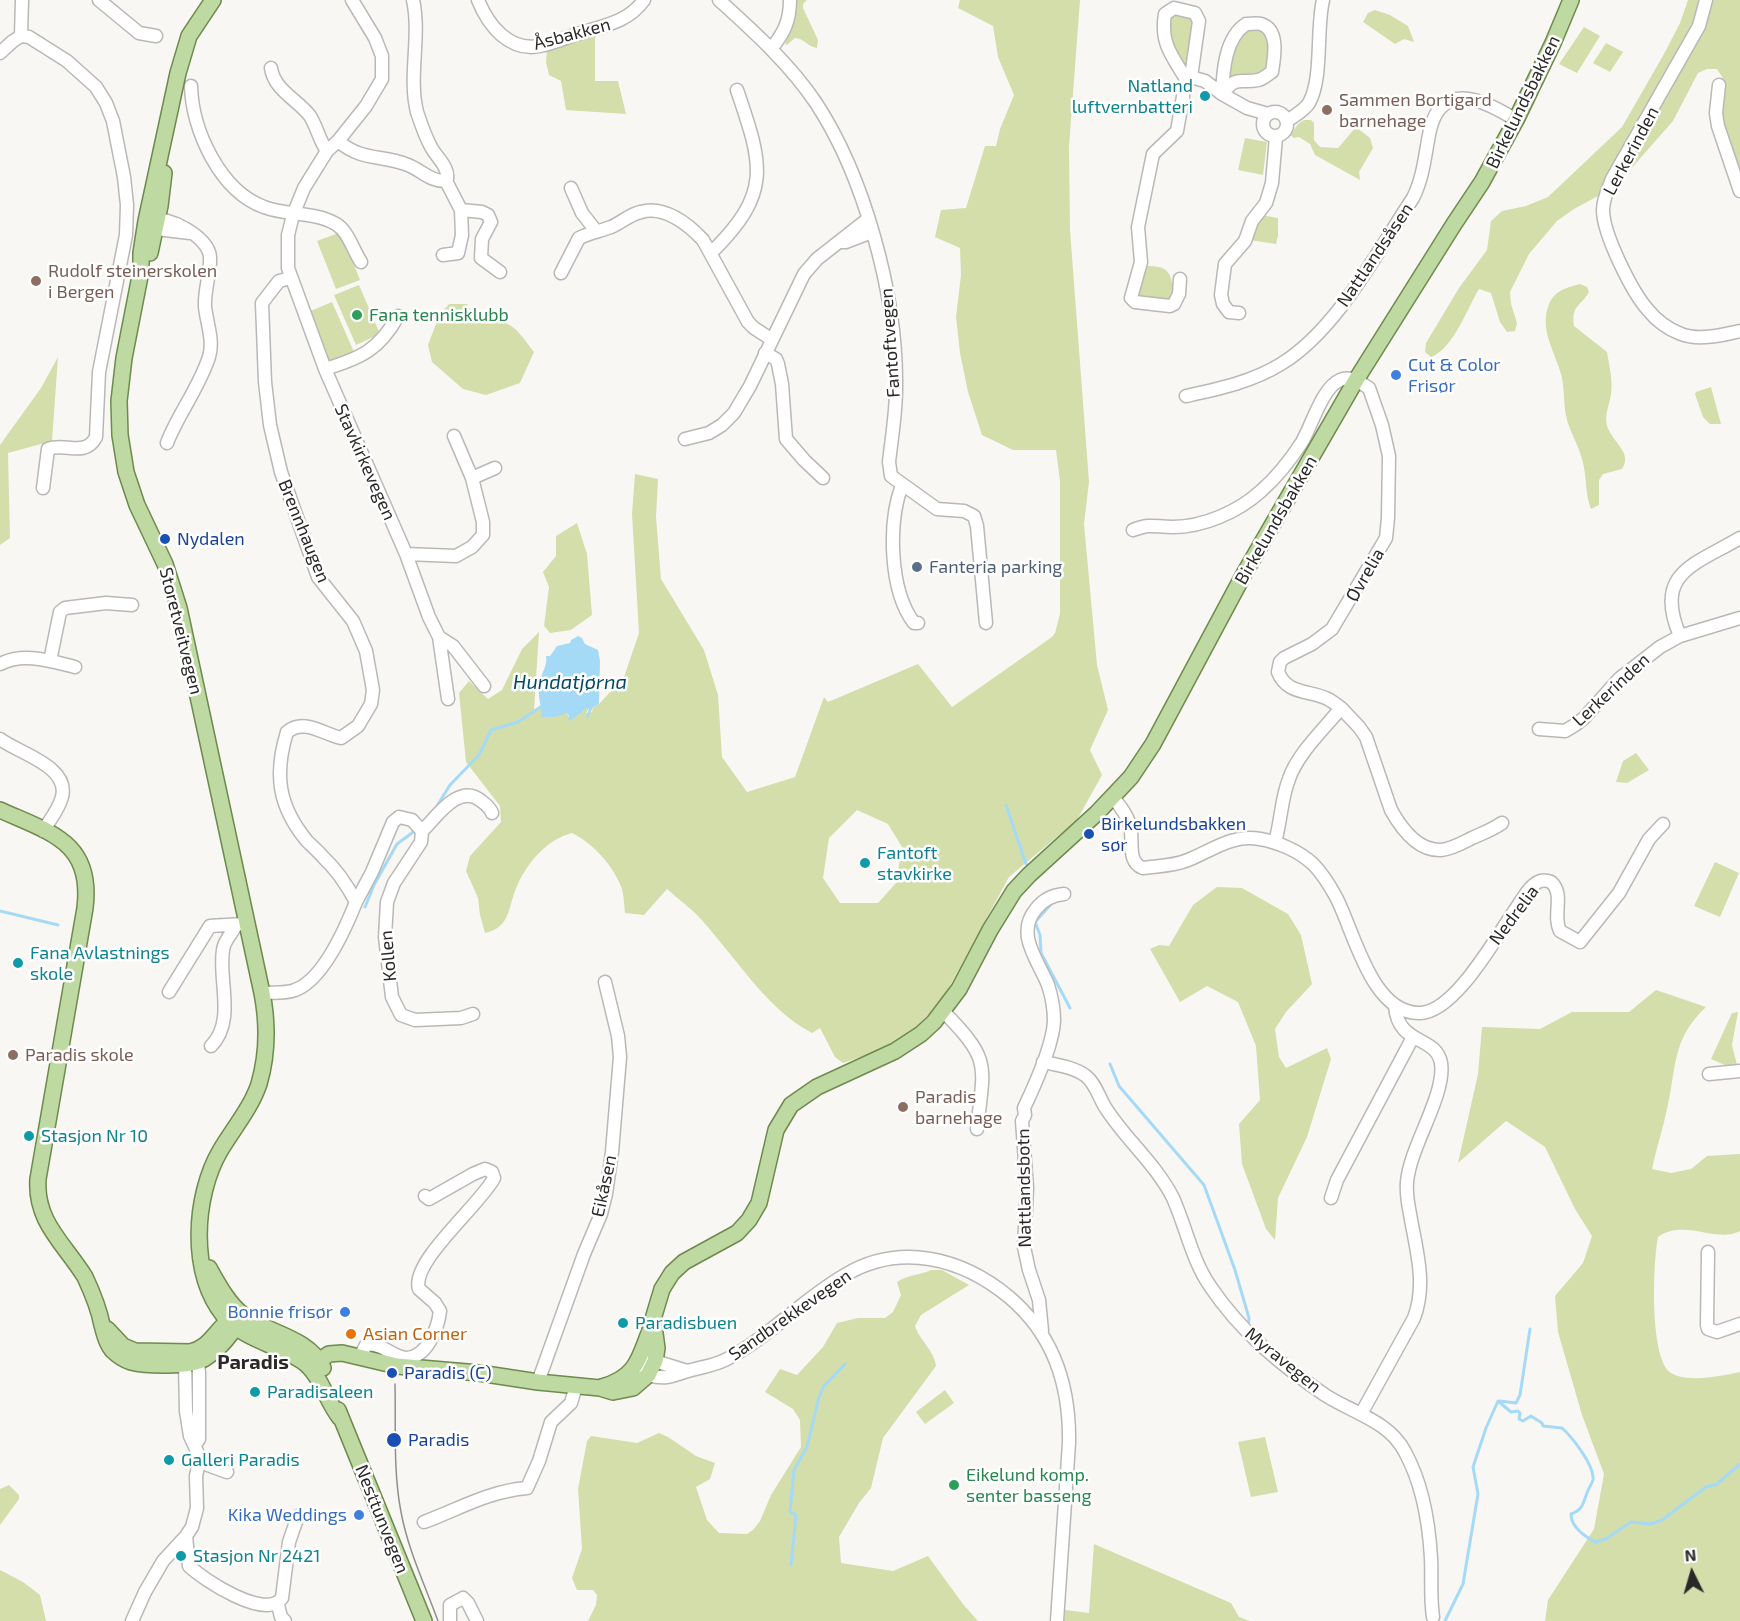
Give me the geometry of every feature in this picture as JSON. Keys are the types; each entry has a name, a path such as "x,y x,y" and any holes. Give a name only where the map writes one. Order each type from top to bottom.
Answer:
{"main road":[{"name":"Storetveitvegen","path":"213,0 197,22 184,50 164,146 163,188 153,223 148,256 141,272 120,386 119,419 122,455 132,492 165,564 179,608 241,924 262,993 267,1036 258,1085 248,1107 210,1171 203,1194 200,1217 201,1255 206,1281 232,1319"},
{"name":"Birkelundsbakken","path":"653,1323 658,1297 672,1273 698,1253 737,1233 753,1214 762,1191 776,1130 790,1105 817,1087 895,1051 921,1034 944,1011 959,989 990,930 1014,891 1131,777 1153,744 1244,574 1356,380 1482,182 1516,120 1553,44 1571,0"},
{"path":"0,810 66,844 77,855 87,890 42,1148 37,1195 48,1226 85,1277 103,1325 123,1346 135,1351 195,1359 217,1355 252,1336"},
{"path":"195,1359 232,1319"},
{"path":"232,1319 252,1336 314,1363 334,1353 397,1366 462,1371 600,1388 613,1392 633,1388 652,1368 657,1348 653,1323"},
{"path":"232,1319 296,1341 314,1363"},
{"path":"600,1388 626,1377 638,1361 653,1323"},
{"name":"Nesttunvegen","path":"314,1363 340,1418 424,1621"}],"street":[{"path":"21,36 22,0"},
{"path":"99,0 139,33 156,36"},
{"name":"Stavkirkevegen","path":"352,0 375,38 381,56 383,73 374,94 338,141 327,151 304,188 293,214 287,253 291,278 325,369 406,554 439,638 448,699"},
{"path":"413,0 416,54 415,101 425,135 447,172 446,181 461,210 462,235 459,253 443,255"},
{"name":"Åsbakken","path":"478,0 488,21 497,32 515,44 530,47 556,42 621,20 638,8 644,0"},
{"name":"Fantoftvegen","path":"719,0 771,49 810,95 844,152 870,225 885,278 894,345 896,394 889,470 893,480 937,509 964,512 974,516 977,526 986,623"},
{"path":"771,49 787,28 790,0"},
{"path":"1268,114 1264,120 1264,128 1268,134 1276,137 1285,132 1287,121 1309,105 1316,84 1318,30 1323,0"},
{"name":"Lerkerinden","path":"1706,0 1699,26 1612,179 1606,194 1604,218 1616,254 1637,296 1656,318 1681,334 1691,336 1740,331"},
{"path":"1180,279 1179,294 1174,304 1170,306 1135,302 1131,298 1141,262 1138,227 1153,154 1177,131 1188,78 1199,21 1195,13 1174,8 1165,14 1162,30 1168,49 1188,78 1205,81 1222,94 1248,108 1268,114 1280,113 1287,121"},
{"path":"1246,24 1261,24 1268,29 1274,40 1275,53 1272,72 1259,80 1239,80 1222,94 1223,70 1239,29 1246,24"},
{"path":"0,53 21,36"},
{"path":"21,36 39,43 77,69 94,85 102,97 115,128 127,197 124,250 99,372 96,437 91,445 84,449 49,448 46,453 43,488"},
{"path":"271,68 274,80 311,118 327,151"},
{"path":"1719,85 1716,113 1718,126 1740,190"},
{"path":"191,86 194,113 216,166 228,180 256,203 293,214 322,217 338,225 344,231 361,262"},
{"path":"711,252 732,231 752,201 756,185 756,150 737,90"},
{"name":"Nattlandsåsen","path":"1186,396 1235,384 1279,365 1305,348 1326,325 1345,301 1413,198 1419,186 1431,128 1436,114 1443,106 1455,99 1466,98 1480,102 1516,120"},
{"path":"1239,313 1229,312 1223,304 1221,295 1225,264 1245,241 1252,221 1266,203 1272,183 1276,137"},
{"path":"338,141 360,155 409,165 436,180 446,181"},
{"path":"571,188 582,213 596,231"},
{"path":"461,210 482,212 488,215 491,222 482,239 481,258 500,272"},
{"path":"561,273 576,240 611,227 639,212 669,214 696,232 711,252 748,322 758,332 771,339"},
{"path":"153,223 190,233 204,244 210,254 205,296 211,346 208,359 176,420 167,443"},
{"path":"685,439 709,433 728,420 742,402 804,274 817,259 842,242 843,238 870,225"},
{"name":"Brennhaugen","path":"291,278 279,281 262,303 265,382 270,425 281,472 318,577 353,621 366,651 373,690 371,704 358,726 341,738 307,726 294,727 286,732 279,770 280,786 291,817 307,841 346,883 356,902"},
{"path":"325,369 366,353 385,338 398,316"},
{"path":"765,353 776,359 778,364 782,384 786,439 823,478"},
{"path":"1132,530 1148,524 1174,527 1210,522 1260,492 1289,460 1302,441 1331,387 1342,379 1356,380"},
{"name":"Øvrelia","path":"1341,708 1329,700 1290,688 1284,684 1278,672 1280,662 1284,658 1312,644 1332,628 1386,538 1390,464 1387,441 1370,388 1356,380"},
{"path":"406,554 456,556 464,553 481,539 483,522 472,478 454,436"},
{"path":"472,478 495,468"},
{"path":"902,485 894,509 895,576 908,615 914,623 918,623"},
{"path":"1680,636 1671,611 1671,591 1675,584 1688,568 1740,538"},
{"path":"50,661 60,612 65,608 106,603 132,605"},
{"name":"Lerkerinden","path":"1539,729 1565,730 1575,725 1619,678 1639,661 1680,636 1740,618"},
{"path":"439,638 453,646 484,686"},
{"path":"0,664 19,658 50,661 75,667"},
{"path":"1275,842 1284,795 1294,766 1341,708 1366,738 1397,821 1419,843 1432,849 1449,848 1491,831 1502,823"},
{"path":"0,739 40,760 56,774 62,783 60,802 43,831"},
{"name":"Kollen","path":"473,1014 461,1018 415,1020 401,1015 392,997 385,937 387,902 394,883 421,842 422,831 440,810 462,796 468,795 476,797 491,809 492,813"},
{"path":"1113,797 1130,823 1133,859 1138,866 1143,868 1178,864 1228,840 1243,837 1275,842 1300,855 1318,871 1336,896 1368,970 1380,989 1395,1006 1398,1024 1438,1054 1441,1070 1436,1095 1420,1134 1407,1181 1421,1292 1414,1318 1361,1414"},
{"path":"262,993 295,990 309,982 318,973 345,932 356,902 372,872 393,822 399,817 408,818 422,831"},
{"name":"Nedrelia","path":"1395,1006 1407,1012 1427,1012 1438,1009 1449,1000 1464,984 1523,899 1539,881 1551,882 1558,892 1556,920 1560,931 1580,942 1618,893 1648,839 1663,824"},
{"name":"Nattlandsbotn","path":"1042,1331 1039,1300 1024,1247 1027,1188 1022,1121 1025,1115 1024,1108 1043,1062 1053,1029 1053,1008 1048,986 1030,951 1028,924 1039,905 1048,898 1064,894"},
{"path":"169,992 210,926 241,924"},
{"path":"211,1046 218,1037 224,1013 223,949 241,924"},
{"name":"Eikåsen","path":"538,1382 586,1248 601,1214 607,1186 620,1057 618,1036 604,982"},
{"path":"944,1011 961,1028 981,1060 984,1077 977,1129"},
{"path":"1331,1198 1337,1180 1413,1037"},
{"name":"Myravegen","path":"1043,1062 1071,1069 1088,1078 1109,1114 1165,1184 1204,1276 1241,1326 1306,1382 1328,1397 1380,1425 1399,1442 1417,1482 1431,1555 1433,1617"},
{"path":"1709,1074 1740,1071"},
{"path":"360,1357 366,1345 379,1346 405,1358 415,1356 427,1346 434,1333 440,1311 419,1289 418,1277 428,1260 486,1192 494,1178 492,1172 485,1169 429,1199 424,1196"},
{"path":"1708,1252 1708,1329 1717,1332 1740,1324"},
{"name":"Sandbrekkevegen","path":"652,1368 668,1378 719,1363 741,1351 846,1274 870,1264 898,1258 940,1260 976,1274 1012,1300 1042,1331 1058,1364 1064,1388 1069,1427 1058,1621"},
{"path":"195,1359 199,1439 195,1445 204,1461 227,1472"},
{"path":"638,1361 652,1368"},
{"path":"424,1522 481,1497 510,1489 527,1488 539,1461 551,1422 571,1403 576,1386"},
{"path":"132,1621 163,1561 186,1536 195,1517 197,1489 204,1461"},
{"path":"285,1621 281,1617 278,1605 284,1592 287,1555 298,1516"},
{"path":"186,1536 189,1566 201,1577 228,1594 251,1603 267,1608 278,1605"},
{"path":"450,1621 450,1605 463,1598 477,1621"}],"green space":[{"path":"796,0 807,0 803,8 818,40 817,48 798,38 785,44 793,24"},
{"path":"960,0 1080,0 1069,147 1070,230 1089,482 1084,524 1097,665 1108,710 1090,750 1102,775 1077,820 1009,877 941,1002 915,1028 897,1040 872,1053 843,1063 835,1057 820,1028 812,1033 795,1023 779,1009 764,995 695,913 667,889 644,915 625,913 621,887 612,869 594,848 572,833 554,841 532,861 517,886 504,921 500,926 485,933 478,898 466,871 470,856 501,822 500,806 466,762 459,693 469,681 488,699 502,690 522,649 539,632 534,710 542,706 567,713 570,720 587,708 589,708 586,713 592,712 593,707 599,704 624,677 639,633 632,514 635,474 658,479 656,517 661,579 704,650 718,695 722,757 747,792 795,777 824,697 828,702 918,664 952,707 1055,633 1060,614 1060,481 1056,450 1013,450 982,435 968,392 960,353 956,317 961,275 960,248 935,237 941,210 966,208 985,146 996,146 1000,129 1014,95 998,57 993,26 958,8","holes":["857,810 888,824 902,847 896,883 878,903 840,903 823,878 829,838"]},
{"path":"1688,0 1740,0 1740,180 1722,131 1723,78 1717,69 1707,69 1698,73 1673,121 1622,179 1611,189 1557,221 1529,254 1510,292 1517,323 1515,331 1507,332 1500,322 1491,293 1479,289 1453,337 1439,353 1431,357 1425,352 1426,343 1459,288 1487,250 1491,221 1502,211 1526,206 1548,197 1622,127 1664,54 1680,23"},
{"path":"1375,10 1390,15 1408,26 1414,42 1404,39 1395,44 1363,22 1368,13"},
{"path":"1186,12 1196,23 1191,56 1185,72 1169,43 1168,14"},
{"path":"1248,26 1257,27 1267,35 1270,47 1270,69 1260,77 1225,85 1232,50"},
{"path":"1584,27 1600,36 1577,73 1559,64"},
{"path":"595,33 595,81 618,81 626,114 566,110 561,81 549,75 546,62 547,50"},
{"path":"1606,43 1623,52 1610,72 1593,63"},
{"path":"1304,120 1311,120 1314,123 1314,140 1320,147 1338,148 1356,127 1370,138 1373,148 1359,172 1360,180 1315,155 1310,144 1299,137 1294,138 1290,135"},
{"path":"1245,138 1267,142 1263,175 1238,170"},
{"path":"1261,215 1278,218 1276,244 1250,240"},
{"path":"341,232 360,280 336,289 317,241"},
{"path":"1145,266 1159,267 1167,271 1174,292 1168,299 1144,302 1135,291"},
{"path":"1580,284 1587,287 1589,292 1575,310 1574,326 1607,352 1612,383 1606,417 1607,426 1625,458 1622,469 1603,474 1599,480 1599,505 1591,509 1583,463 1567,420 1561,374 1549,341 1546,324 1548,307 1553,297 1565,289"},
{"name":"Fana tennisklubb","path":"359,285 380,334 356,345 334,295"},
{"path":"332,302 354,352 329,362 308,312"},
{"path":"449,304 467,304 476,319 506,323 520,334 534,352 520,383 486,395 463,389 432,362 428,345 439,316"},
{"path":"58,357 52,441 8,453 10,538 0,545 0,445 41,388"},
{"path":"1711,387 1721,424 1710,424 1703,417 1695,394"},
{"path":"577,523 587,554 592,615 571,630 550,633 544,626 549,587 543,572 556,556 556,536"},
{"path":"1636,753 1649,770 1627,783 1616,782 1623,761"},
{"path":"1715,862 1739,873 1720,917 1694,906"},
{"path":"1217,887 1242,888 1288,914 1301,935 1312,984 1286,1012 1275,1029 1279,1057 1286,1068 1327,1048 1331,1059 1307,1137 1278,1198 1275,1240 1266,1229 1242,1164 1239,1124 1260,1100 1256,1046 1238,1002 1207,986 1180,1002 1150,949 1159,945 1169,946 1193,905"},
{"path":"1656,990 1706,1007 1687,1031 1677,1055 1652,1169 1671,1173 1691,1169 1707,1156 1740,1154 1740,1231 1721,1235 1679,1230 1658,1237 1654,1309 1659,1349 1664,1364 1671,1373 1686,1378 1695,1378 1740,1372 1740,1621 1545,1621 1548,1600 1594,1529 1604,1474 1582,1415 1558,1332 1555,1296 1583,1263 1592,1236 1575,1209 1545,1147 1506,1121 1458,1163 1478,1074 1482,1027 1540,1029 1572,1012 1629,1012"},
{"path":"1738,1012 1732,1045 1737,1065 1727,1066 1711,1059 1732,1013"},
{"path":"931,1270 942,1270 969,1285 921,1315 915,1326 933,1355 936,1366 883,1438 871,1488 859,1503 839,1537 841,1563 893,1571 928,1556 978,1621 588,1621 596,1605 597,1595 593,1590 577,1590 572,1578 582,1549 578,1489 587,1441 591,1436 637,1443 659,1433 696,1456 715,1463 710,1479 696,1487 707,1520 719,1533 747,1534 760,1521 771,1495 801,1447 800,1420 793,1409 765,1392 780,1369 797,1375 823,1347 837,1323 858,1318 885,1318 893,1312 901,1295 897,1282"},
{"path":"945,1390 954,1403 925,1424 916,1412"},
{"path":"1265,1437 1278,1492 1251,1497 1238,1442"},
{"path":"9,1485 19,1495 19,1499 0,1525 0,1489"},
{"path":"1094,1544 1231,1603 1239,1617 1250,1621 1064,1621 1065,1610 1089,1613"},
{"path":"0,1570 23,1582 40,1595 46,1621 0,1621"}],"water":[{"name":"Hundatjørna","path":"578,636 585,644 598,650 599,704 593,707 588,718 586,717 589,709 587,708 570,721 567,713 554,717 541,717 539,688 546,656 550,656 557,646 570,643"}],"waterway":[{"path":"437,806 450,785 479,755 491,730 518,722 542,706"},
{"path":"1006,805 1026,864"},
{"path":"365,907 374,885 397,844 416,830"},
{"path":"1054,901 1035,922 1040,935 1041,953 1070,1008"},
{"path":"0,911 58,925"},
{"path":"207,921 221,919"},
{"path":"1110,1064 1119,1086 1204,1185 1235,1270 1249,1318 1248,1328"},
{"path":"1500,1401 1516,1403 1520,1395 1530,1329"},
{"path":"791,1565 796,1515 790,1512 794,1470 807,1447 819,1397 824,1386 845,1364"},
{"path":"1445,1621 1463,1584 1478,1494 1473,1467 1498,1401 1511,1412 1518,1411 1519,1419 1523,1421 1531,1416 1543,1426 1562,1428 1582,1452 1593,1474 1593,1480 1582,1506 1571,1514 1573,1523 1579,1531 1595,1542 1606,1539 1631,1522 1651,1524 1662,1520 1706,1487 1717,1484 1740,1464"}],"tram line":[{"path":"395,1384 398,1496 412,1554 438,1621"}],"place":[{"name":"Natland luftvernbatteri","path":"1205,96"},
{"name":"Sammen Bortigard barnehage","path":"1327,110"},
{"name":"Rudolf steinerskolen i Bergen","path":"36,281"},
{"name":"Fana tennisklubb","path":"357,315"},
{"name":"Cut & Color Frisør","path":"1396,375"},
{"name":"Nydalen","path":"165,539"},
{"name":"Fanteria parking","path":"917,567"},
{"name":"Birkelundsbakken sør","path":"1089,834"},
{"name":"Fantoft stavkirke","path":"865,863"},
{"name":"Fana Avlastnings skole","path":"18,963"},
{"name":"Paradis skole","path":"13,1055"},
{"name":"Paradis barnehage","path":"903,1107"},
{"name":"Stasjon Nr 10","path":"29,1136"},
{"name":"Bonnie frisør","path":"345,1312"},
{"name":"Paradisbuen","path":"623,1323"},
{"name":"Asian Corner","path":"351,1334"},
{"name":"Paradis (C)","path":"392,1373"},
{"name":"Paradisaleen","path":"255,1392"},
{"name":"Paradis","path":"394,1440"},
{"name":"Galleri Paradis","path":"169,1460"},
{"name":"Eikelund komp. senter basseng","path":"954,1485"},
{"name":"Kika Weddings","path":"359,1515"},
{"name":"Stasjon Nr 2421","path":"181,1556"}],"district":[{"name":"Paradis","path":"253,1362"}]}
